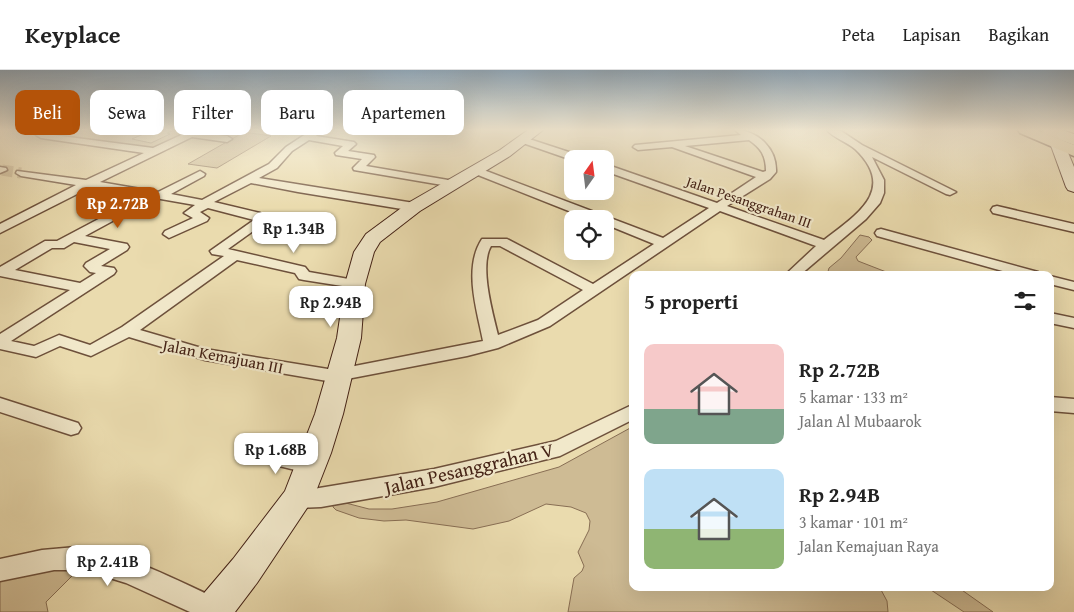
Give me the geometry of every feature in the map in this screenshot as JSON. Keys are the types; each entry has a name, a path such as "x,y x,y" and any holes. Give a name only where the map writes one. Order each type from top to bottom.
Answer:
{"street":[{"path":"0,230 145,155"},
{"path":"169,234 204,218 190,213 273,166 283,155"},
{"path":"357,155 370,157 358,168 454,184"},
{"path":"0,570 55,561 83,559 124,572 213,611 297,500 312,466 330,414 350,338 355,284 364,252 372,238 414,207 477,171 500,155"},
{"path":"703,155 766,177"},
{"path":"593,290 502,242 489,242 483,245 479,266 492,344 544,323 766,177 772,172 770,155"},
{"path":"797,271 826,245 852,226 876,199 879,187 876,172 867,155"},
{"path":"878,155 950,192"},
{"path":"1069,155 1073,182"},
{"path":"477,171 578,210"},
{"name":"Jalan Pesanggrahan III","path":"614,171 826,245"},
{"path":"21,173 205,204 256,216 261,221 217,250 233,256 300,270 304,276 355,284"},
{"path":"83,288 2,272 50,244 59,244 72,238 200,174"},
{"path":"249,179 298,189 414,207"},
{"path":"997,210 1074,228"},
{"path":"614,224 663,243"},
{"path":"881,233 1019,271"},
{"path":"1,345 109,271 95,269 91,266 122,247 72,238"},
{"path":"1,345 36,352 57,340 91,351 128,331 233,256"},
{"path":"1054,281 1074,286"},
{"path":"1054,319 1074,324"},
{"name":"Jalan Kemajuan III","path":"128,331 157,343 182,350 266,366 340,375 467,351 492,344"},
{"path":"1054,404 1074,406"},
{"path":"0,405 71,428"},
{"name":"Jalan Pesanggrahan V","path":"297,500 321,498 434,478 560,448 629,414"},
{"path":"249,451 312,466"}],"shaded area":[{"path":"203,155 238,155 217,168 188,164"},
{"path":"860,235 869,237 872,240 856,257 858,261 884,271 828,271 829,268 841,258"},
{"path":"629,429 629,591 882,591 887,601 888,612 568,612 574,578 582,571 584,566 578,552 589,530 590,521 586,513 571,507 546,504 509,521 473,529 406,520 384,521 359,518 336,510 333,507 333,503 338,501 369,509 392,509 437,502 559,467"},
{"path":"39,570 78,570 46,602 48,612 0,612 0,577"},
{"path":"932,591 963,591 993,612 964,612"}],"tunnel":[{"path":"2,170 21,173"}]}
